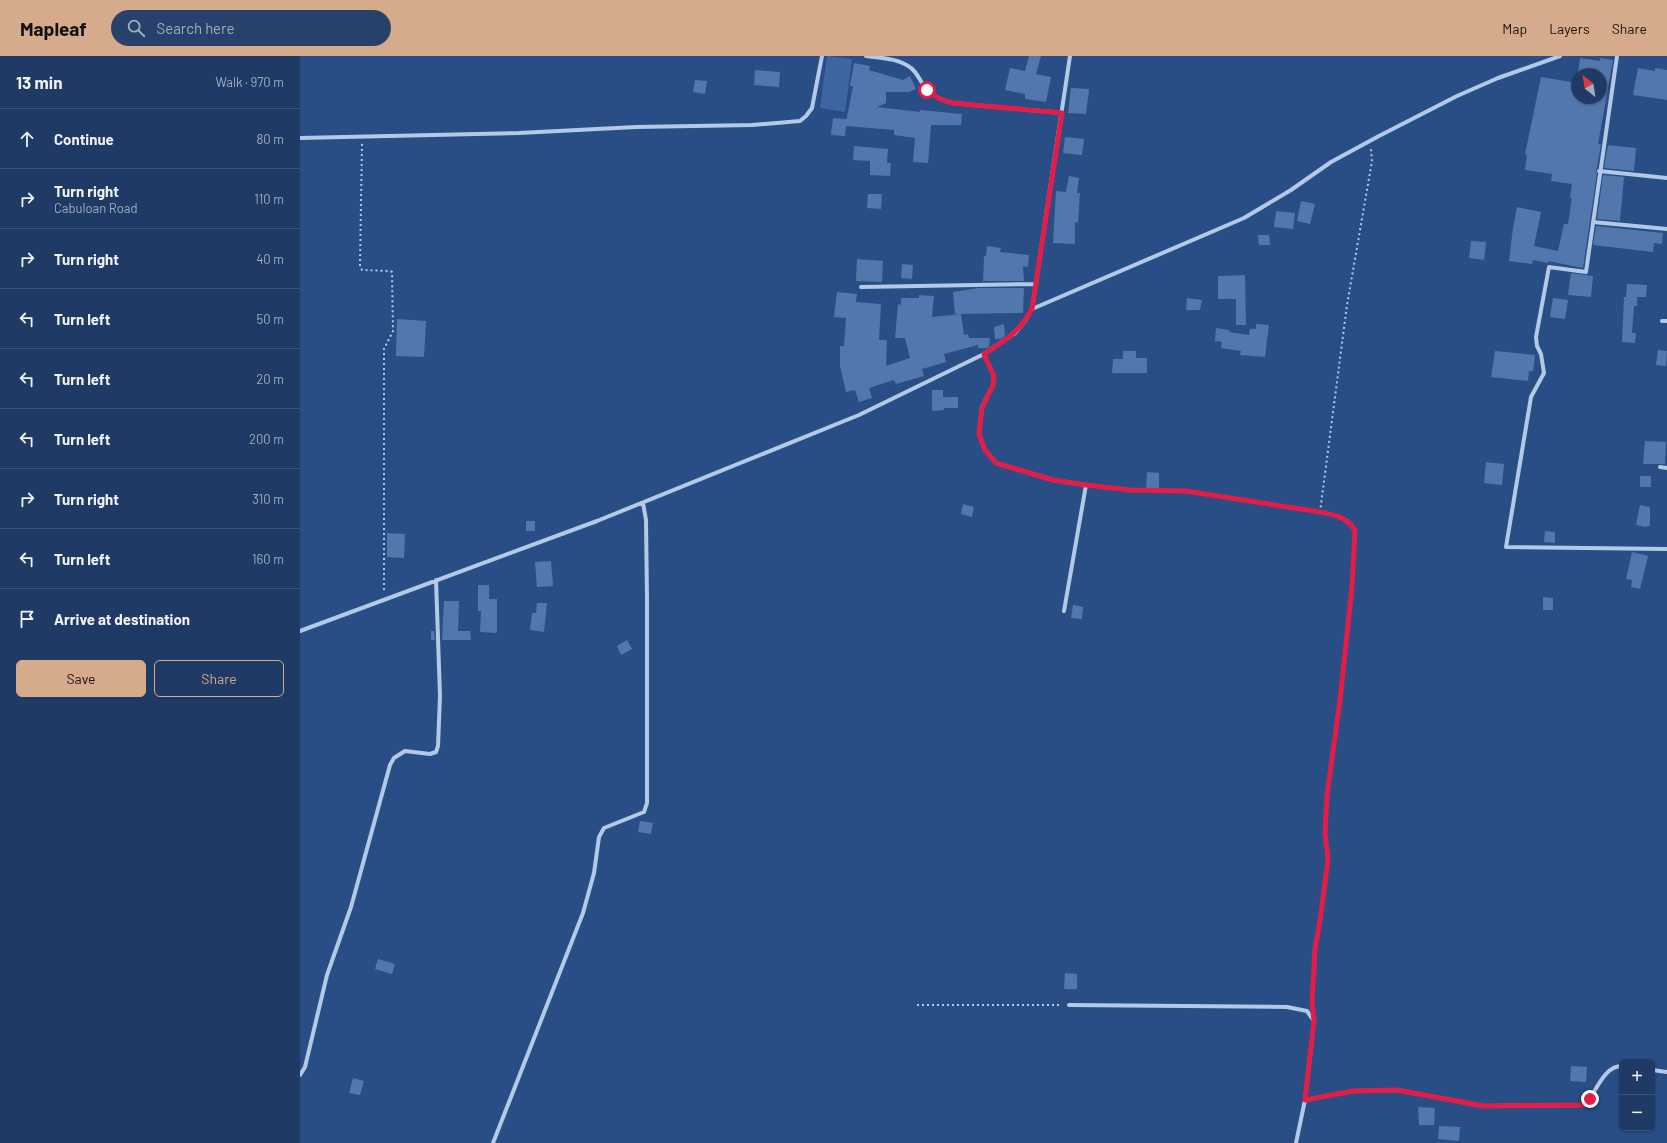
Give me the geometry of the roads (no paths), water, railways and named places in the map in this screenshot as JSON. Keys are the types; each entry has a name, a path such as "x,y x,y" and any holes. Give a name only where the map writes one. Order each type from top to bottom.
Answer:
{"street":[{"path":"300,138 519,133 636,127 752,125 800,121 812,108 822,56"},
{"path":"866,56 901,62 912,69 927,90 938,98 952,103 1062,113"},
{"path":"300,631 643,503 859,415 984,354 1015,333 1025,322 1032,309 1070,56"},
{"path":"1032,309 1244,218 1291,190 1332,162 1369,142 1471,90 1498,78 1560,56"},
{"path":"1617,56 1586,272 1549,267 1536,337 1537,346 1542,358 1544,373 1531,397 1506,547 1667,549"},
{"path":"1600,171 1667,178"},
{"path":"1593,222 1667,229"},
{"path":"860,287 1036,284"},
{"path":"984,354 994,376 993,385 982,408 979,434 985,450 996,463 1053,480 1086,485 1064,611"},
{"path":"1660,468 1667,468"},
{"path":"493,1143 583,913 594,873 599,837 604,828 644,812 647,803 646,520 643,503"},
{"path":"300,1076 305,1066 327,976 351,907 390,765 394,758 405,751 430,754 436,752 438,746 440,696 436,580"},
{"path":"1069,1005 1287,1007 1307,1011 1314,1021 1305,1100 1296,1143"},
{"path":"1305,1100 1353,1091 1397,1090 1484,1106 1585,1105 1607,1072 1619,1066"},
{"path":"1655,1070 1667,1072"}]}
